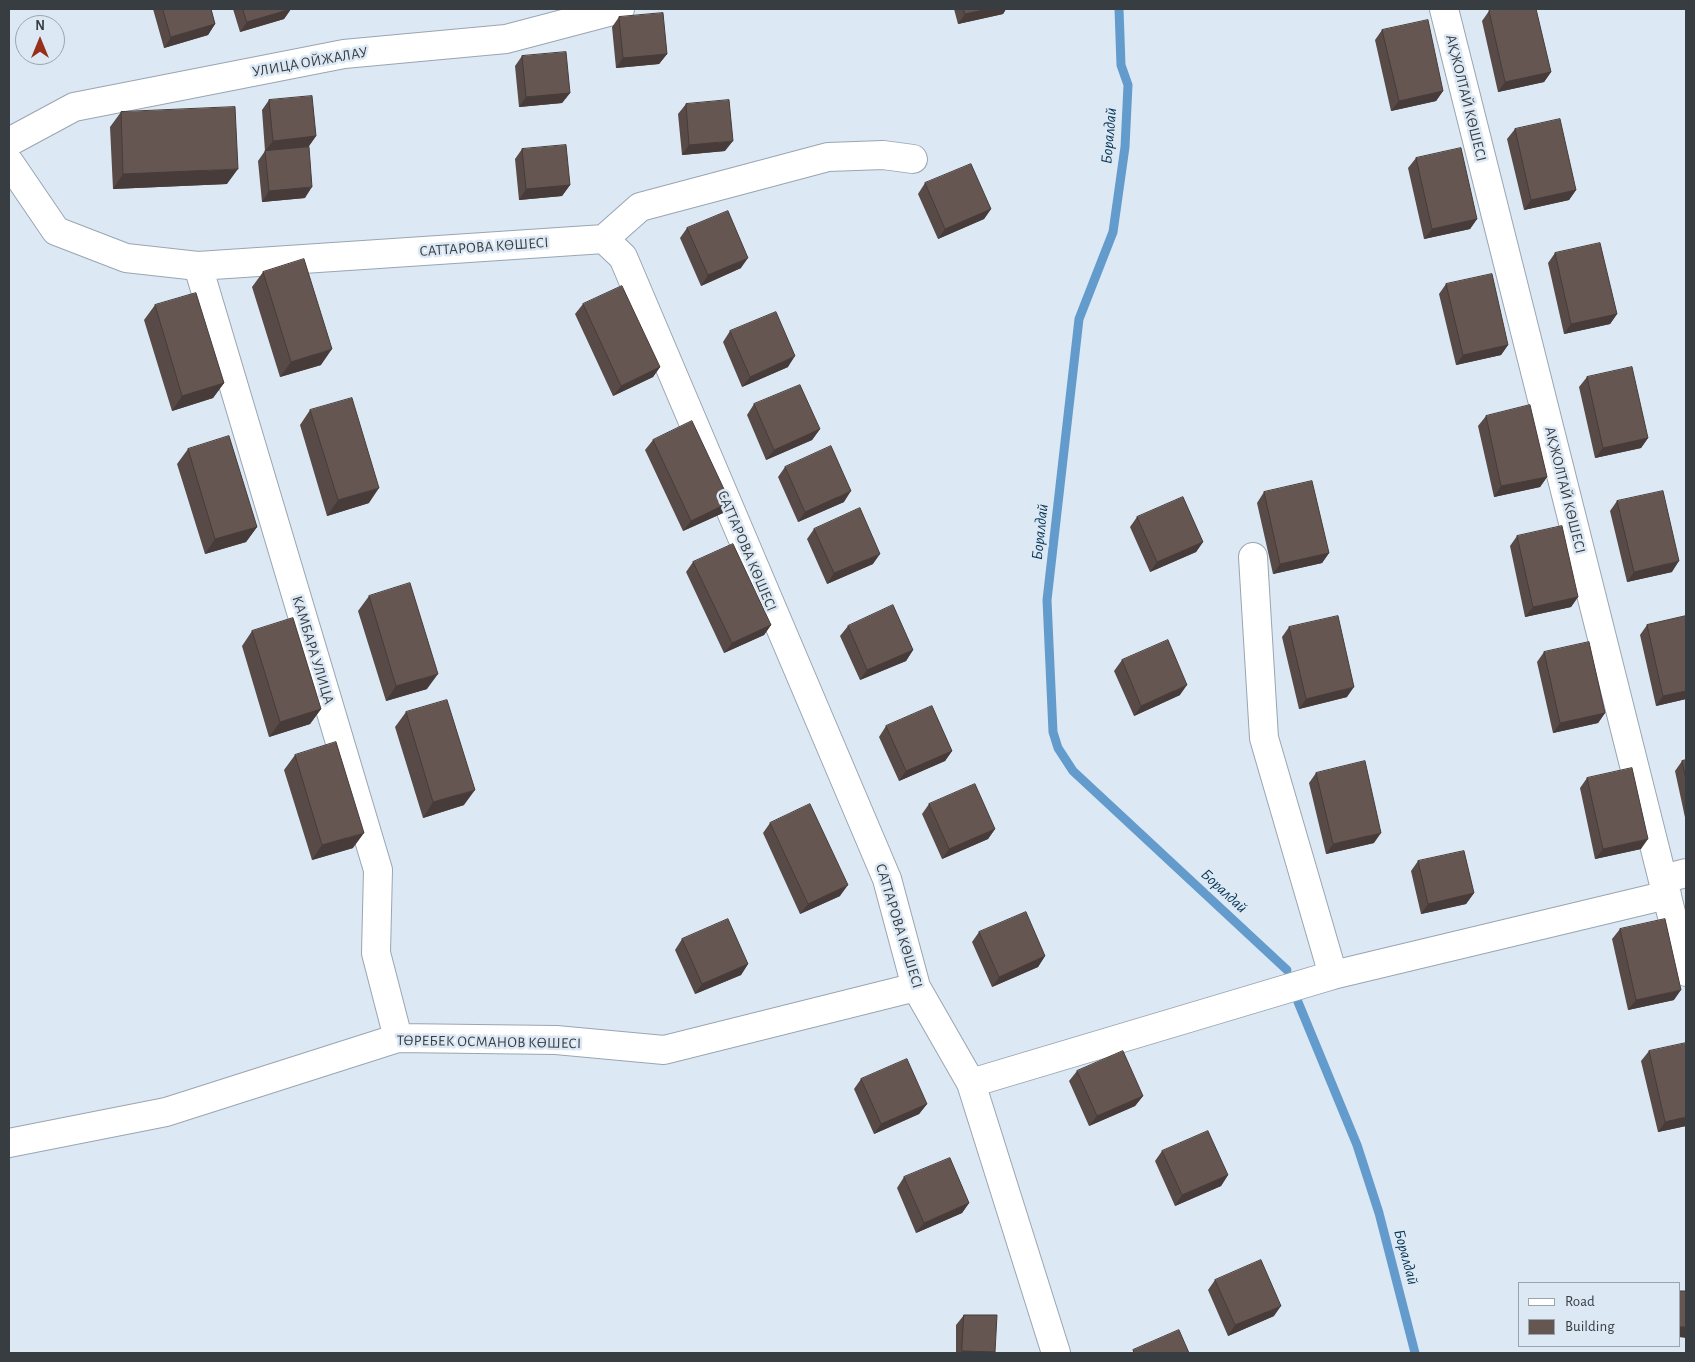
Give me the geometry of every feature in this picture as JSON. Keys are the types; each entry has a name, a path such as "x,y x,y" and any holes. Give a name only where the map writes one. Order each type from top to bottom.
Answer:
{"street":[{"name":"УЛИЦА ОЙЖАЛАУ","path":"9,142 74,107 344,54 506,39 620,9"},
{"name":"АҚЖОЛТАЙ КӨШЕСІ","path":"1444,9 1672,882 1686,972"},
{"path":"604,239 640,207 828,157 883,155 913,159"},
{"name":"САТТАРОВА КӨШЕСІ","path":"9,162 56,231 126,258 198,266 604,239 623,257 887,879 916,988 971,1083 1056,1353"},
{"name":"КАМБАРА УЛИЦА","path":"198,266 378,870 376,953 398,1038"},
{"path":"1252,557 1264,738 1333,974"},
{"path":"971,1083 1333,974 1672,882"},
{"name":"ТӨРЕБЕК ОСМАНОВ КӨШЕСІ","path":"9,1143 166,1112 398,1038 556,1040 664,1050 916,988"}],"building":[{"path":"163,9 211,9 215,24 171,37"},
{"path":"243,9 291,9 247,22"},
{"path":"964,9 988,9 965,14"},
{"path":"1498,9 1536,9 1551,72 1505,82 1489,11"},
{"path":"663,13 667,54 623,58 619,17"},
{"path":"1428,20 1443,91 1399,101 1382,30"},
{"path":"566,52 570,93 526,97 522,56"},
{"path":"312,96 316,136 273,141 269,100"},
{"path":"729,100 733,141 689,145 686,104"},
{"path":"235,107 238,169 123,174 121,112"},
{"path":"1560,119 1576,190 1531,200 1515,129"},
{"path":"566,145 570,185 526,189 522,149"},
{"path":"309,147 312,187 269,191 265,151"},
{"path":"1461,148 1477,219 1432,229 1416,158"},
{"path":"971,164 991,209 945,229 925,183"},
{"path":"728,211 748,258 708,275 687,228"},
{"path":"1600,243 1617,314 1571,324 1555,253"},
{"path":"304,259 332,349 291,362 263,272"},
{"path":"1492,274 1508,345 1463,355 1446,284"},
{"path":"622,286 660,367 621,386 583,304"},
{"path":"196,293 224,383 182,396 155,305"},
{"path":"776,312 795,356 750,377 730,331"},
{"path":"1632,367 1648,438 1603,448 1587,377"},
{"path":"800,385 820,429 774,450 754,404"},
{"path":"352,398 379,488 338,500 310,410"},
{"path":"1530,405 1547,477 1501,486 1486,416"},
{"path":"692,421 730,502 691,521 653,440"},
{"path":"229,436 257,527 215,539 188,449"},
{"path":"831,446 851,491 805,512 785,467"},
{"path":"1312,481 1329,553 1280,564 1264,492"},
{"path":"1663,491 1679,561 1634,572 1617,501"},
{"path":"1183,497 1203,542 1157,562 1137,517"},
{"path":"860,508 880,554 834,573 814,529"},
{"path":"1562,526 1578,597 1533,607 1517,536"},
{"path":"733,544 771,625 732,643 693,562"},
{"path":"410,583 438,674 396,686 369,596"},
{"path":"893,605 913,650 867,670 848,626"},
{"path":"1338,616 1354,687 1306,699 1289,627"},
{"path":"1686,616 1686,691 1663,696 1647,625"},
{"path":"293,618 321,709 280,722 252,631"},
{"path":"1168,640 1187,685 1141,706 1122,660"},
{"path":"1589,642 1605,713 1560,723 1544,652"},
{"path":"447,700 475,790 433,802 406,712"},
{"path":"932,706 952,751 906,771 886,726"},
{"path":"336,742 364,833 322,845 295,755"},
{"path":"1686,760 1686,780 1682,761"},
{"path":"1365,761 1381,833 1333,844 1316,773"},
{"path":"1632,768 1648,839 1603,849 1587,778"},
{"path":"975,784 995,829 949,849 929,804"},
{"path":"810,804 848,885 808,904 770,823"},
{"path":"1464,851 1474,893 1428,904 1418,861"},
{"path":"1026,912 1045,956 999,977 979,932"},
{"path":"728,919 748,964 702,984 682,939"},
{"path":"1665,919 1681,990 1636,1000 1620,929"},
{"path":"1686,1043 1686,1117 1665,1122 1649,1051"},
{"path":"1123,1051 1143,1096 1097,1116 1077,1071"},
{"path":"907,1059 927,1104 881,1124 861,1079"},
{"path":"1208,1131 1228,1175 1182,1195 1162,1151"},
{"path":"950,1158 969,1203 924,1223 904,1177"},
{"path":"1261,1260 1281,1306 1235,1325 1215,1280"},
{"path":"1680,1291 1686,1291 1686,1327 1680,1327"},
{"path":"964,1315 997,1315 995,1352 962,1351"},
{"path":"1179,1330 1189,1353 1134,1353 1133,1350"}],"waterway":[{"name":"Боралдай","path":"1119,9 1121,65 1128,85 1125,147 1113,232 1079,319 1047,600 1053,732 1058,748 1073,771 1287,970"},
{"name":"Боралдай","path":"1298,1002 1357,1145 1379,1213 1415,1353"}]}
